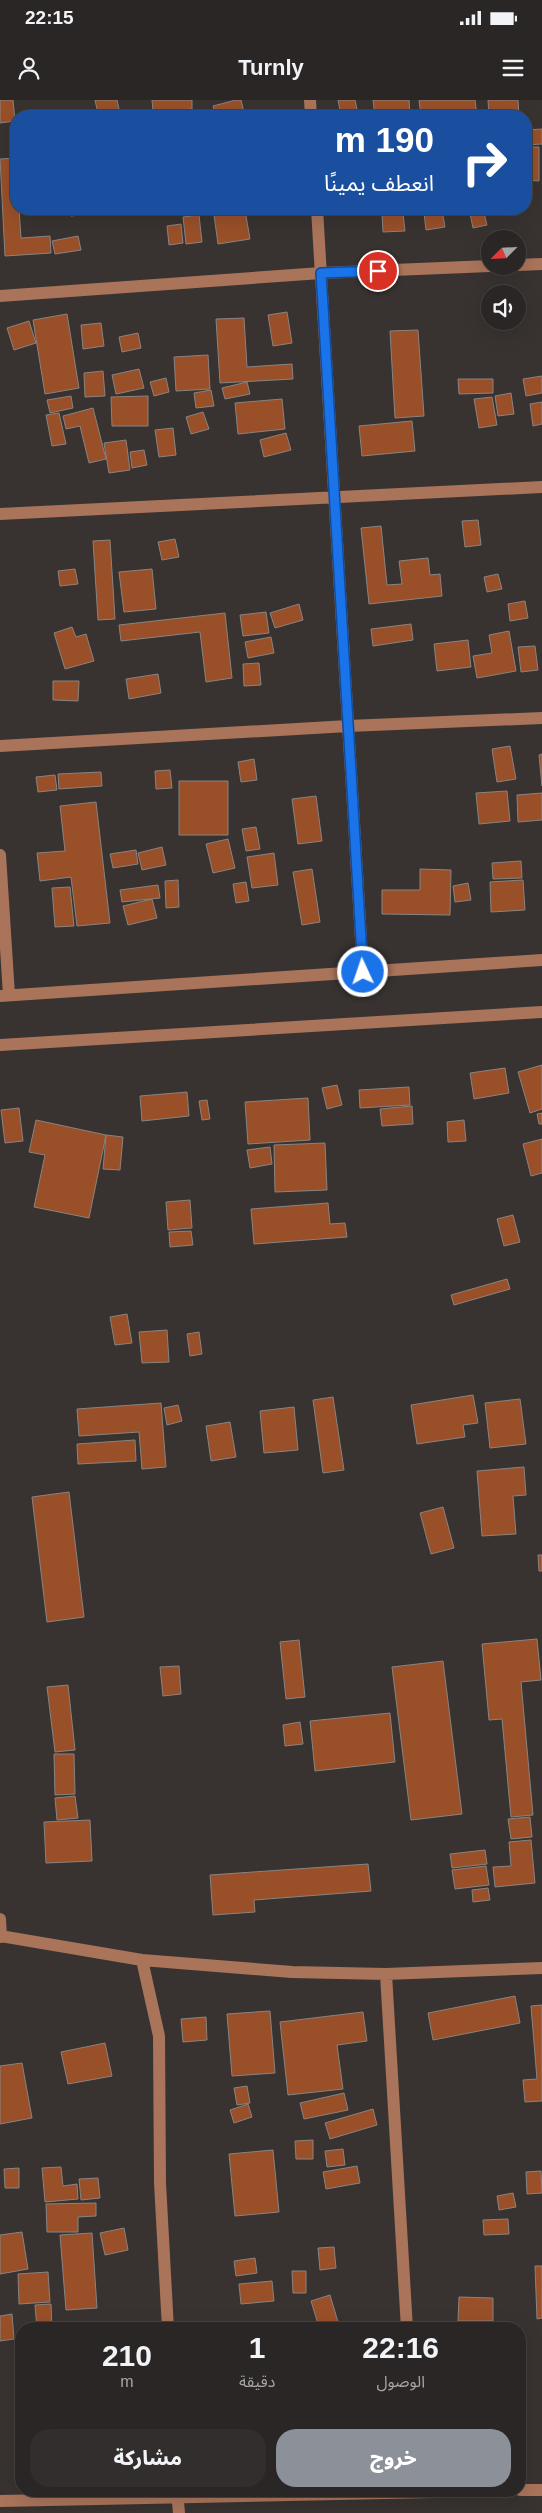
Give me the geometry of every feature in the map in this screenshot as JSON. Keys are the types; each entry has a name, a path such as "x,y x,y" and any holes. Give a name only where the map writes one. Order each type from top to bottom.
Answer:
{"street":[{"path":"317,215 363,972"},
{"path":"526,265 542,264"},
{"path":"0,296 321,273 481,266"},
{"path":"0,514 542,487"},
{"path":"0,746 348,726 542,718"},
{"path":"0,855 4,996 542,960"},
{"path":"0,1045 542,1012"},
{"path":"0,1919 0,1936 142,1960 292,1972 386,1974 542,1968"},
{"path":"142,1960 159,2036 160,2183 168,2322"},
{"path":"386,1974 407,2322"},
{"path":"526,2490 542,2490"},
{"path":"0,2501 101,2497"},
{"path":"177,2497 180,2513"}],"building":[{"path":"0,100 13,100 14,110 10,110 10,122 0,123"},
{"path":"95,100 117,100 119,109 97,110"},
{"path":"152,100 192,100 192,109 153,110"},
{"path":"241,100 244,110 214,110 213,106"},
{"path":"338,100 355,100 357,110 340,110"},
{"path":"373,100 409,100 410,110 374,110"},
{"path":"419,100 475,100 476,110 420,110"},
{"path":"488,100 518,100 519,110 489,110"},
{"path":"542,129 542,144 532,145 532,130"},
{"path":"532,147 539,147 539,181 532,180"},
{"path":"10,158 10,215 19,215 21,238 50,236 51,253 5,256 0,159"},
{"path":"199,215 202,242 186,244 183,217"},
{"path":"214,215 246,215 250,239 218,244"},
{"path":"382,215 403,215 405,231 383,232"},
{"path":"424,215 443,215 445,227 426,230"},
{"path":"470,215 484,215 487,225 473,228"},
{"path":"181,224 183,243 169,245 167,226"},
{"path":"78,236 81,250 55,254 52,241"},
{"path":"287,312 292,343 273,346 268,315"},
{"path":"67,314 79,388 45,394 33,320"},
{"path":"244,318 247,367 292,364 293,379 220,383 216,319"},
{"path":"29,321 36,343 14,350 7,328"},
{"path":"101,323 104,346 83,349 81,325"},
{"path":"418,330 424,416 395,418 390,331"},
{"path":"138,333 141,348 122,352 119,337"},
{"path":"208,355 210,389 176,391 174,357"},
{"path":"139,369 144,388 116,394 112,375"},
{"path":"103,371 105,396 85,397 84,373"},
{"path":"542,376 542,393 526,396 523,379"},
{"path":"166,378 169,392 154,396 150,382"},
{"path":"458,379 493,379 493,393 459,394"},
{"path":"247,382 250,394 225,399 222,388"},
{"path":"211,390 214,406 196,408 194,393"},
{"path":"511,393 514,414 498,416 495,396"},
{"path":"71,396 73,408 50,413 47,400"},
{"path":"148,396 148,426 112,426 111,397"},
{"path":"492,397 497,425 479,428 474,399"},
{"path":"282,399 285,429 238,434 235,403"},
{"path":"542,402 542,424 533,426 530,404"},
{"path":"93,408 106,459 89,463 80,426 66,429 63,416"},
{"path":"203,412 209,429 191,434 186,417"},
{"path":"59,413 66,444 52,446 46,415"},
{"path":"412,421 415,451 362,456 359,426"},
{"path":"173,428 176,455 159,457 155,430"},
{"path":"286,433 291,450 264,457 260,440"},
{"path":"126,440 130,470 109,473 104,443"},
{"path":"144,450 147,465 132,468 130,452"},
{"path":"478,520 481,545 465,547 462,521"},
{"path":"381,526 387,585 402,584 399,561 428,558 430,575 440,574 442,596 369,604 361,528"},
{"path":"175,539 179,557 162,560 158,542"},
{"path":"110,540 115,619 98,620 93,541"},
{"path":"75,569 78,584 60,586 58,571"},
{"path":"152,569 156,609 124,612 119,572"},
{"path":"498,574 502,589 487,592 484,577"},
{"path":"525,601 528,618 510,621 508,604"},
{"path":"299,604 303,620 275,628 270,613"},
{"path":"266,612 269,633 243,636 240,615"},
{"path":"225,613 232,678 206,682 200,632 121,641 119,625"},
{"path":"411,624 413,640 373,646 371,629"},
{"path":"72,627 76,637 86,634 94,661 65,669 54,633"},
{"path":"509,631 516,671 477,678 473,656 492,653 489,635"},
{"path":"271,637 274,653 248,658 245,642"},
{"path":"468,640 471,667 437,671 434,644"},
{"path":"535,646 538,670 521,672 518,647"},
{"path":"259,663 261,685 244,686 243,664"},
{"path":"158,674 161,693 129,699 126,679"},
{"path":"53,681 79,681 78,701 53,700"},
{"path":"510,746 516,779 497,782 492,749"},
{"path":"542,754 542,786 539,755"},
{"path":"254,759 257,780 241,782 238,762"},
{"path":"170,770 172,788 156,789 155,771"},
{"path":"101,772 102,786 59,789 58,774"},
{"path":"55,775 57,790 38,792 36,777"},
{"path":"179,781 228,781 228,835 179,835"},
{"path":"507,791 510,821 479,824 476,793"},
{"path":"542,793 542,820 518,822 517,795"},
{"path":"316,796 322,841 298,844 292,799"},
{"path":"96,802 110,923 77,926 71,877 40,881 37,853 65,851 60,806"},
{"path":"256,827 260,849 246,851 242,829"},
{"path":"228,839 235,868 213,873 206,844"},
{"path":"162,847 166,865 142,870 138,853"},
{"path":"136,850 138,864 113,868 110,854"},
{"path":"274,853 278,885 252,888 247,857"},
{"path":"521,861 522,878 493,879 492,863"},
{"path":"312,869 320,922 302,925 293,872"},
{"path":"420,869 451,870 450,915 382,914 382,890 420,890"},
{"path":"178,880 179,907 166,908 165,881"},
{"path":"523,880 525,910 491,912 490,882"},
{"path":"246,882 249,901 236,903 233,884"},
{"path":"468,883 471,900 455,902 453,886"},
{"path":"158,885 160,898 122,902 120,890"},
{"path":"70,887 74,926 55,927 52,888"},
{"path":"152,899 157,918 128,925 123,906"},
{"path":"542,1065 542,1109 530,1113 518,1072"},
{"path":"505,1068 509,1093 474,1099 470,1073"},
{"path":"337,1085 342,1105 327,1109 322,1088"},
{"path":"409,1087 410,1105 360,1108 359,1090"},
{"path":"187,1092 189,1116 142,1121 140,1096"},
{"path":"308,1098 310,1140 248,1144 245,1102"},
{"path":"207,1100 210,1119 202,1120 199,1101"},
{"path":"412,1106 413,1124 382,1126 380,1109"},
{"path":"19,1108 23,1141 5,1143 1,1110"},
{"path":"542,1113 542,1124 539,1124 537,1114"},
{"path":"36,1120 106,1135 89,1218 34,1207 45,1155 29,1152"},
{"path":"464,1120 466,1141 448,1142 447,1122"},
{"path":"106,1135 123,1137 120,1170 103,1169"},
{"path":"542,1139 542,1173 531,1176 523,1144"},
{"path":"325,1143 327,1190 275,1192 274,1145"},
{"path":"270,1147 272,1164 250,1168 247,1150"},
{"path":"190,1200 192,1228 168,1230 166,1202"},
{"path":"328,1203 330,1224 345,1223 347,1237 254,1244 251,1209"},
{"path":"513,1215 520,1242 504,1246 497,1219"},
{"path":"191,1231 193,1245 170,1247 169,1232"},
{"path":"507,1279 510,1289 454,1305 451,1295"},
{"path":"127,1314 132,1343 115,1345 110,1317"},
{"path":"167,1330 169,1362 142,1363 139,1332"},
{"path":"199,1332 202,1354 190,1356 187,1334"},
{"path":"473,1395 478,1423 463,1425 465,1437 417,1444 411,1405"},
{"path":"333,1397 344,1470 323,1473 313,1400"},
{"path":"520,1399 526,1444 490,1448 485,1403"},
{"path":"161,1403 166,1467 142,1469 139,1432 79,1436 77,1409"},
{"path":"178,1405 182,1421 167,1425 164,1408"},
{"path":"294,1407 298,1450 264,1453 260,1411"},
{"path":"230,1422 236,1457 211,1461 206,1426"},
{"path":"135,1440 136,1461 78,1464 77,1444"},
{"path":"524,1467 526,1495 513,1496 516,1534 482,1536 477,1471"},
{"path":"69,1492 84,1617 47,1622 32,1497"},
{"path":"443,1507 454,1548 431,1554 420,1513"},
{"path":"538,1555 542,1555 542,1571 539,1571"},
{"path":"537,1639 541,1680 521,1682 533,1815 511,1817 502,1719 489,1720 482,1644"},
{"path":"299,1640 305,1697 286,1699 280,1642"},
{"path":"443,1661 462,1814 411,1820 392,1667"},
{"path":"179,1666 181,1694 163,1696 160,1667"},
{"path":"68,1685 75,1750 55,1752 47,1687"},
{"path":"390,1713 395,1762 315,1771 310,1721"},
{"path":"300,1722 303,1744 285,1746 283,1725"},
{"path":"54,1754 74,1754 75,1794 55,1795"},
{"path":"75,1796 78,1818 57,1820 55,1798"},
{"path":"530,1817 532,1837 511,1839 508,1819"},
{"path":"90,1820 92,1861 46,1863 44,1822"},
{"path":"531,1840 535,1883 495,1887 493,1867 511,1866 509,1842"},
{"path":"485,1850 487,1864 452,1868 450,1854"},
{"path":"368,1864 371,1891 254,1900 255,1912 213,1915 210,1875"},
{"path":"486,1866 489,1885 455,1889 452,1870"},
{"path":"488,1888 490,1900 473,1902 472,1890"},
{"path":"515,1996 520,2023 433,2040 428,2013"},
{"path":"542,2005 542,2101 525,2102 523,2080 537,2079 531,2006"},
{"path":"270,2011 275,2073 232,2076 227,2014"},
{"path":"363,2012 367,2041 337,2045 343,2089 288,2095 280,2022"},
{"path":"206,2017 207,2040 183,2042 181,2019"},
{"path":"105,2043 112,2076 68,2084 61,2052"},
{"path":"22,2063 32,2118 0,2124 0,2066"},
{"path":"247,2086 250,2103 237,2105 234,2088"},
{"path":"344,2093 348,2110 304,2119 300,2103"},
{"path":"248,2104 252,2117 234,2123 230,2110"},
{"path":"373,2109 377,2125 330,2139 325,2123"},
{"path":"313,2140 313,2159 296,2159 295,2141"},
{"path":"343,2149 345,2165 327,2167 325,2151"},
{"path":"273,2150 279,2212 235,2216 229,2154"},
{"path":"357,2166 360,2183 326,2189 323,2172"},
{"path":"61,2167 63,2186 77,2184 78,2199 45,2202 42,2168"},
{"path":"19,2168 19,2188 5,2188 4,2169"},
{"path":"541,2171 542,2193 527,2194 526,2172"},
{"path":"98,2178 100,2198 81,2200 79,2179"},
{"path":"513,2193 516,2207 499,2210 497,2196"},
{"path":"96,2203 96,2216 78,2217 78,2232 47,2232 46,2204"},
{"path":"508,2219 509,2234 484,2235 483,2220"},
{"path":"124,2228 128,2250 105,2255 100,2233"},
{"path":"22,2232 28,2269 0,2274 0,2235"},
{"path":"92,2233 97,2308 66,2310 60,2235"},
{"path":"334,2247 336,2268 320,2270 318,2248"},
{"path":"255,2258 257,2273 236,2276 234,2261"},
{"path":"535,2266 542,2266 542,2318 537,2319"},
{"path":"292,2271 306,2271 306,2293 293,2293"},
{"path":"48,2272 50,2302 19,2304 18,2274"},
{"path":"272,2281 274,2301 241,2304 239,2284"},
{"path":"330,2295 338,2322 317,2322 311,2301"},
{"path":"459,2297 493,2298 493,2321 458,2321"},
{"path":"51,2304 52,2322 36,2322 35,2305"},
{"path":"12,2314 14,2339 0,2341 0,2316"}],"route":[{"path":"363,972 321,273 378,271"}]}
